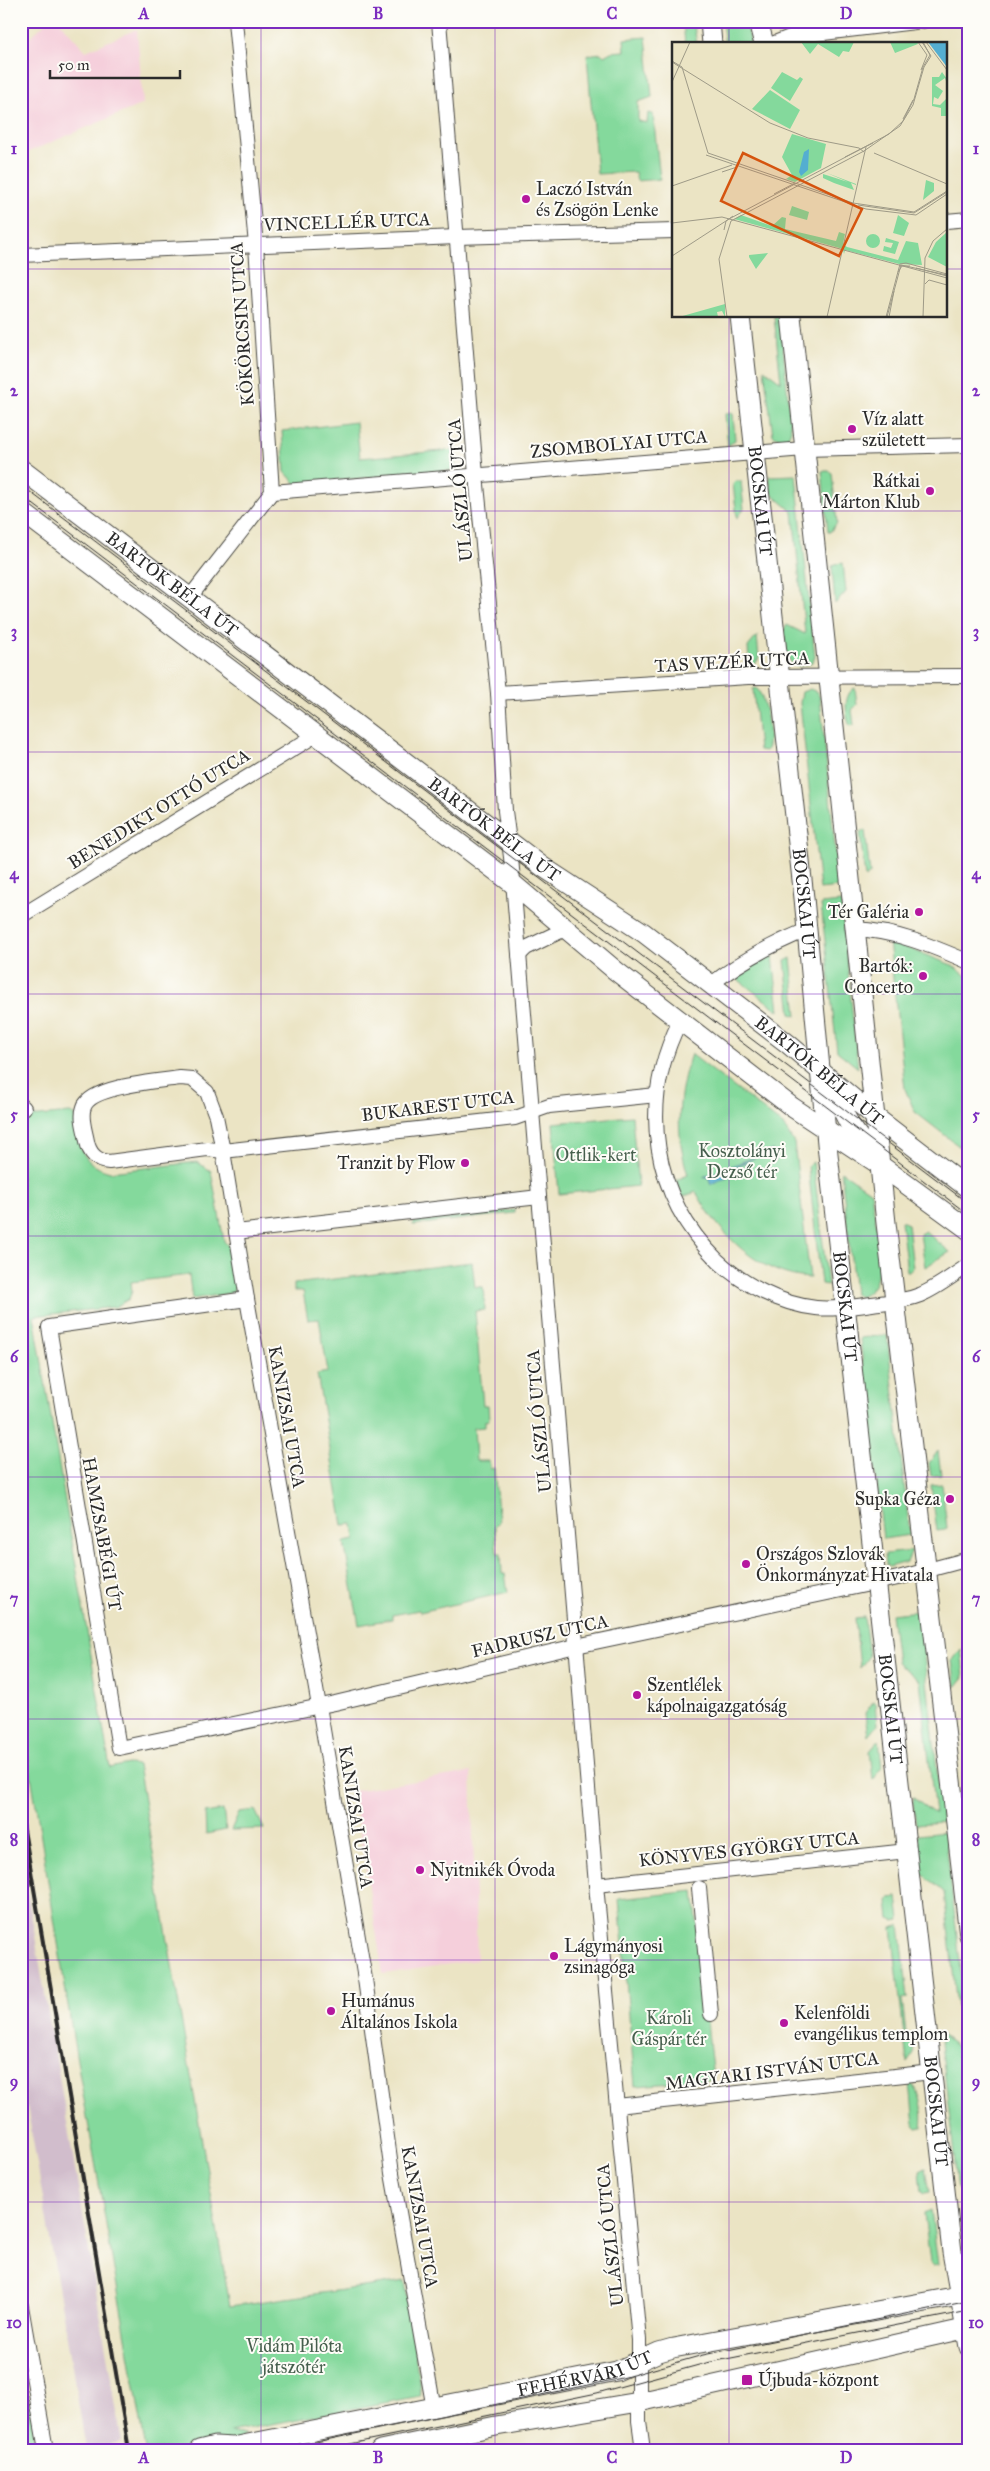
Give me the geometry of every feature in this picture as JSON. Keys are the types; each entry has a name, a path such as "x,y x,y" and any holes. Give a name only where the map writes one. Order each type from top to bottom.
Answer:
{"main road":[{"path":"758,21 764,42"},
{"path":"765,42 768,21"},
{"name":"BOCSKAI ÚT","path":"740,318 822,1071 825,1129 876,1583 952,2252 966,2297 967,2335"},
{"path":"792,318 804,449 874,1116 969,1935"},
{"name":"BARTÓK BÉLA ÚT","path":"21,469 509,841 543,866 644,933 822,1071 874,1116 969,1189"},
{"name":"BARTÓK BÉLA ÚT","path":"21,511 513,884 616,971 792,1107 880,1165 969,1230"},
{"path":"822,1071 850,1125 880,1165"},
{"name":"FEHÉRVÁRI ÚT","path":"199,2450 215,2446 234,2449 617,2371 673,2348 966,2297"},
{"name":"FEHÉRVÁRI ÚT","path":"380,2450 496,2426 639,2402 967,2335"}],"street":[{"name":"KÖKÖRCSIN UTCA","path":"235,21 256,245 272,492"},
{"name":"ULÁSZLÓ UTCA","path":"439,21 476,475 498,693 505,811 513,884 596,1885"},
{"path":"777,42 790,37 923,21"},
{"path":"948,220 969,220"},
{"name":"VINCELLÉR UTCA","path":"21,255 672,230"},
{"name":"ZSOMBOLYAI UTCA","path":"272,492 754,452 804,449 969,446"},
{"path":"190,597 272,492"},
{"name":"TAS VEZÉR UTCA","path":"498,693 748,678 969,676"},
{"name":"BENEDIKT OTTÓ UTCA","path":"21,916 316,735"},
{"path":"518,955 526,948 567,928"},
{"path":"855,929 881,930 896,934 969,962"},
{"path":"710,984 745,959 779,941 807,930"},
{"path":"680,1021 673,1036 657,1095 656,1118 660,1160 666,1181 684,1219 708,1251 742,1280 761,1291 809,1307 845,1307 895,1301 920,1295 969,1265"},
{"name":"BUKAREST UTCA","path":"236,1232 223,1151 207,1092 192,1079 180,1078 104,1091 90,1097 84,1104 83,1119 88,1146 95,1158 102,1162 207,1149 223,1151 515,1118 549,1106 657,1095"},
{"path":"236,1232 539,1197"},
{"name":"KANIZSAI UTCA","path":"236,1232 365,1979 392,2173 434,2409"},
{"name":"HAMZSABÉGI ÚT","path":"118,1748 49,1327 247,1299"},
{"name":"FADRUSZ UTCA","path":"118,1748 319,1706 576,1646 876,1583 969,1559"},
{"name":"KÖNYVES GYÖRGY UTCA","path":"596,1885 907,1851"},
{"path":"596,1885 617,2106"},
{"path":"699,1888 711,2014"},
{"name":"MAGYARI ISTVÁN UTCA","path":"617,2106 932,2072"},
{"name":"ULÁSZLÓ UTCA","path":"617,2106 639,2340 639,2421 643,2450"},
{"path":"21,2306 46,2450"}],"shaded area":[{"path":"48,21 59,21 86,51 137,29 143,104 21,155 21,45"},
{"name":"Nyitnikék Óvoda","path":"471,1772 477,1960 383,1974 353,1791"},
{"path":"21,1855 122,2442 86,2448 21,2071"}],"green space":[{"path":"683,21 693,21 697,42 685,42"},
{"path":"722,21 746,21 751,42 725,42"},
{"path":"646,37 652,97 638,102 638,121 647,123 648,113 653,114 660,179 637,181 635,172 597,174 587,55 601,53 604,56 611,52 625,51 624,39"},
{"path":"774,318 780,318 791,430 788,437 782,440 773,435 764,369 781,382"},
{"path":"733,413 735,440 728,446 725,414"},
{"path":"356,422 360,458 454,450 456,470 296,484 285,472 282,431"},
{"path":"822,471 832,473 837,523 830,532 828,532"},
{"path":"796,475 815,657 811,663 802,666 791,662 788,657 784,629 787,625 805,634 793,512 771,493 769,476"},
{"path":"736,481 741,481 744,509 737,518 733,484"},
{"path":"843,563 846,592 835,604 832,567 834,564"},
{"path":"757,636 759,658 752,669 752,662 749,662 748,647"},
{"path":"756,688 763,700 769,729 766,751 759,750 753,689"},
{"path":"855,688 857,705 852,710 854,725 850,726 846,705 848,695"},
{"path":"810,689 817,692 820,698 839,887 820,889 800,703 802,692"},
{"path":"865,830 870,874 865,878 860,833"},
{"path":"841,902 858,1068 837,1051 821,904"},
{"path":"889,941 952,965 969,978 969,1154 915,1112 905,1089"},
{"path":"773,956 779,1011 736,978 751,966"},
{"path":"791,958 797,1016 791,1014 785,961"},
{"name":"Kosztolányi Dezső tér","path":"691,1054 783,1125 794,1143 810,1278 774,1270 758,1261 743,1250 716,1223 696,1192 682,1197 676,1180 688,1175 681,1144 679,1114 686,1069"},
{"name":"Vidám Pilóta játszótér","path":"70,1113 75,1115 77,1134 82,1151 92,1164 100,1168 110,1172 197,1162 211,1171 224,1241 233,1251 238,1280 232,1293 192,1299 189,1275 131,1282 132,1291 129,1299 115,1307 34,1316 110,1768 128,1764 138,1765 230,2306 405,2281 421,2396 229,2432 245,2435 226,2450 146,2450 75,2049 21,1713 21,1114 29,1117"},
{"name":"Ottlik-kert","path":"632,1116 638,1186 559,1194 553,1123"},
{"path":"813,1162 828,1285 821,1284 808,1166"},
{"path":"841,1171 871,1192 878,1234 879,1266 876,1280 870,1291 860,1297 855,1294"},
{"path":"515,1210 515,1213 413,1225 413,1222"},
{"path":"901,1221 908,1224 913,1268 909,1272 907,1272"},
{"path":"925,1231 950,1252 925,1267 920,1234"},
{"path":"472,1262 475,1287 483,1287 485,1310 475,1311 483,1405 488,1405 489,1420 485,1421 485,1427 474,1428 476,1461 489,1461 490,1469 494,1468 499,1522 495,1526 497,1553 501,1553 502,1574 505,1574 508,1592 420,1612 419,1610 392,1615 392,1619 359,1625 344,1542 355,1540 353,1524 343,1525 317,1374 328,1372 319,1319 308,1320 303,1291 294,1291 294,1284"},
{"path":"887,1335 910,1535 883,1539 860,1338"},
{"path":"938,1451 941,1475 931,1476 929,1463"},
{"path":"942,1484 947,1528 937,1531 931,1485"},
{"path":"912,1551 907,1562 889,1567 886,1565 885,1554"},
{"path":"919,1611 943,1822 916,1824 912,1797 935,1814 920,1681 897,1662 891,1614"},
{"path":"864,1617 869,1656 860,1668 855,1618"},
{"path":"961,1649 964,1677 956,1687 952,1661"},
{"path":"873,1702 875,1703 877,1725 868,1736 865,1713"},
{"path":"879,1740 882,1768 873,1780 870,1751"},
{"path":"223,1810 226,1830 206,1834 205,1813"},
{"path":"255,1810 264,1829 231,1830 239,1812"},
{"path":"945,1832 969,2041 969,2189 958,2190 940,2034 962,2051 944,1892 922,1874 918,1835"},
{"name":"Károli Gáspár tér","path":"694,1891 713,2080 635,2086 619,1899"},
{"path":"897,1897 900,1920 893,1921 890,1919 888,1901 890,1898"},
{"path":"900,1925 908,1998 902,1999 907,2042 913,2043 914,2053 907,2063 892,1928"},
{"path":"910,2083 914,2086 920,2097 923,2116 922,2127 917,2128 914,2125"},
{"path":"926,2168 930,2192 925,2193 922,2191 920,2171"},
{"path":"931,2210 938,2265 933,2266 930,2263 924,2213"},
{"path":"21,2389 28,2396 37,2450 21,2450"}],"water":[{"path":"773,1150 725,1171 727,1177 711,1184 708,1177 703,1177"}],"tram line":[{"path":"21,485 969,1204"},
{"path":"21,495 969,1215"},
{"path":"278,2450 622,2378 703,2355 969,2301"},
{"path":"321,2450 597,2393 706,2363 969,2311"}],"railway":[{"path":"21,1812 129,2450"}],"place":[{"name":"Laczó István és Zsögön Lenke","path":"526,199"},
{"name":"Víz alatt született","path":"852,429"},
{"name":"Rátkai Márton Klub","path":"930,491"},
{"name":"Tér Galéria","path":"919,912"},
{"name":"Bartók: Concerto","path":"923,976"},
{"name":"Tranzit by Flow","path":"465,1163"},
{"name":"Supka Géza","path":"950,1499"},
{"name":"Országos Szlovák Önkormányzat Hivatala","path":"746,1564"},
{"name":"Szentlélek kápolnaigazgatóság","path":"637,1695"},
{"name":"Nyitnikék Óvoda","path":"420,1870"},
{"name":"Lágymányosi zsinagóga","path":"554,1956"},
{"name":"Humánus Általános Iskola","path":"331,2011"},
{"name":"Kelenföldi evangélikus templom","path":"784,2023"},
{"name":"Újbuda-központ","path":"747,2380"}]}
